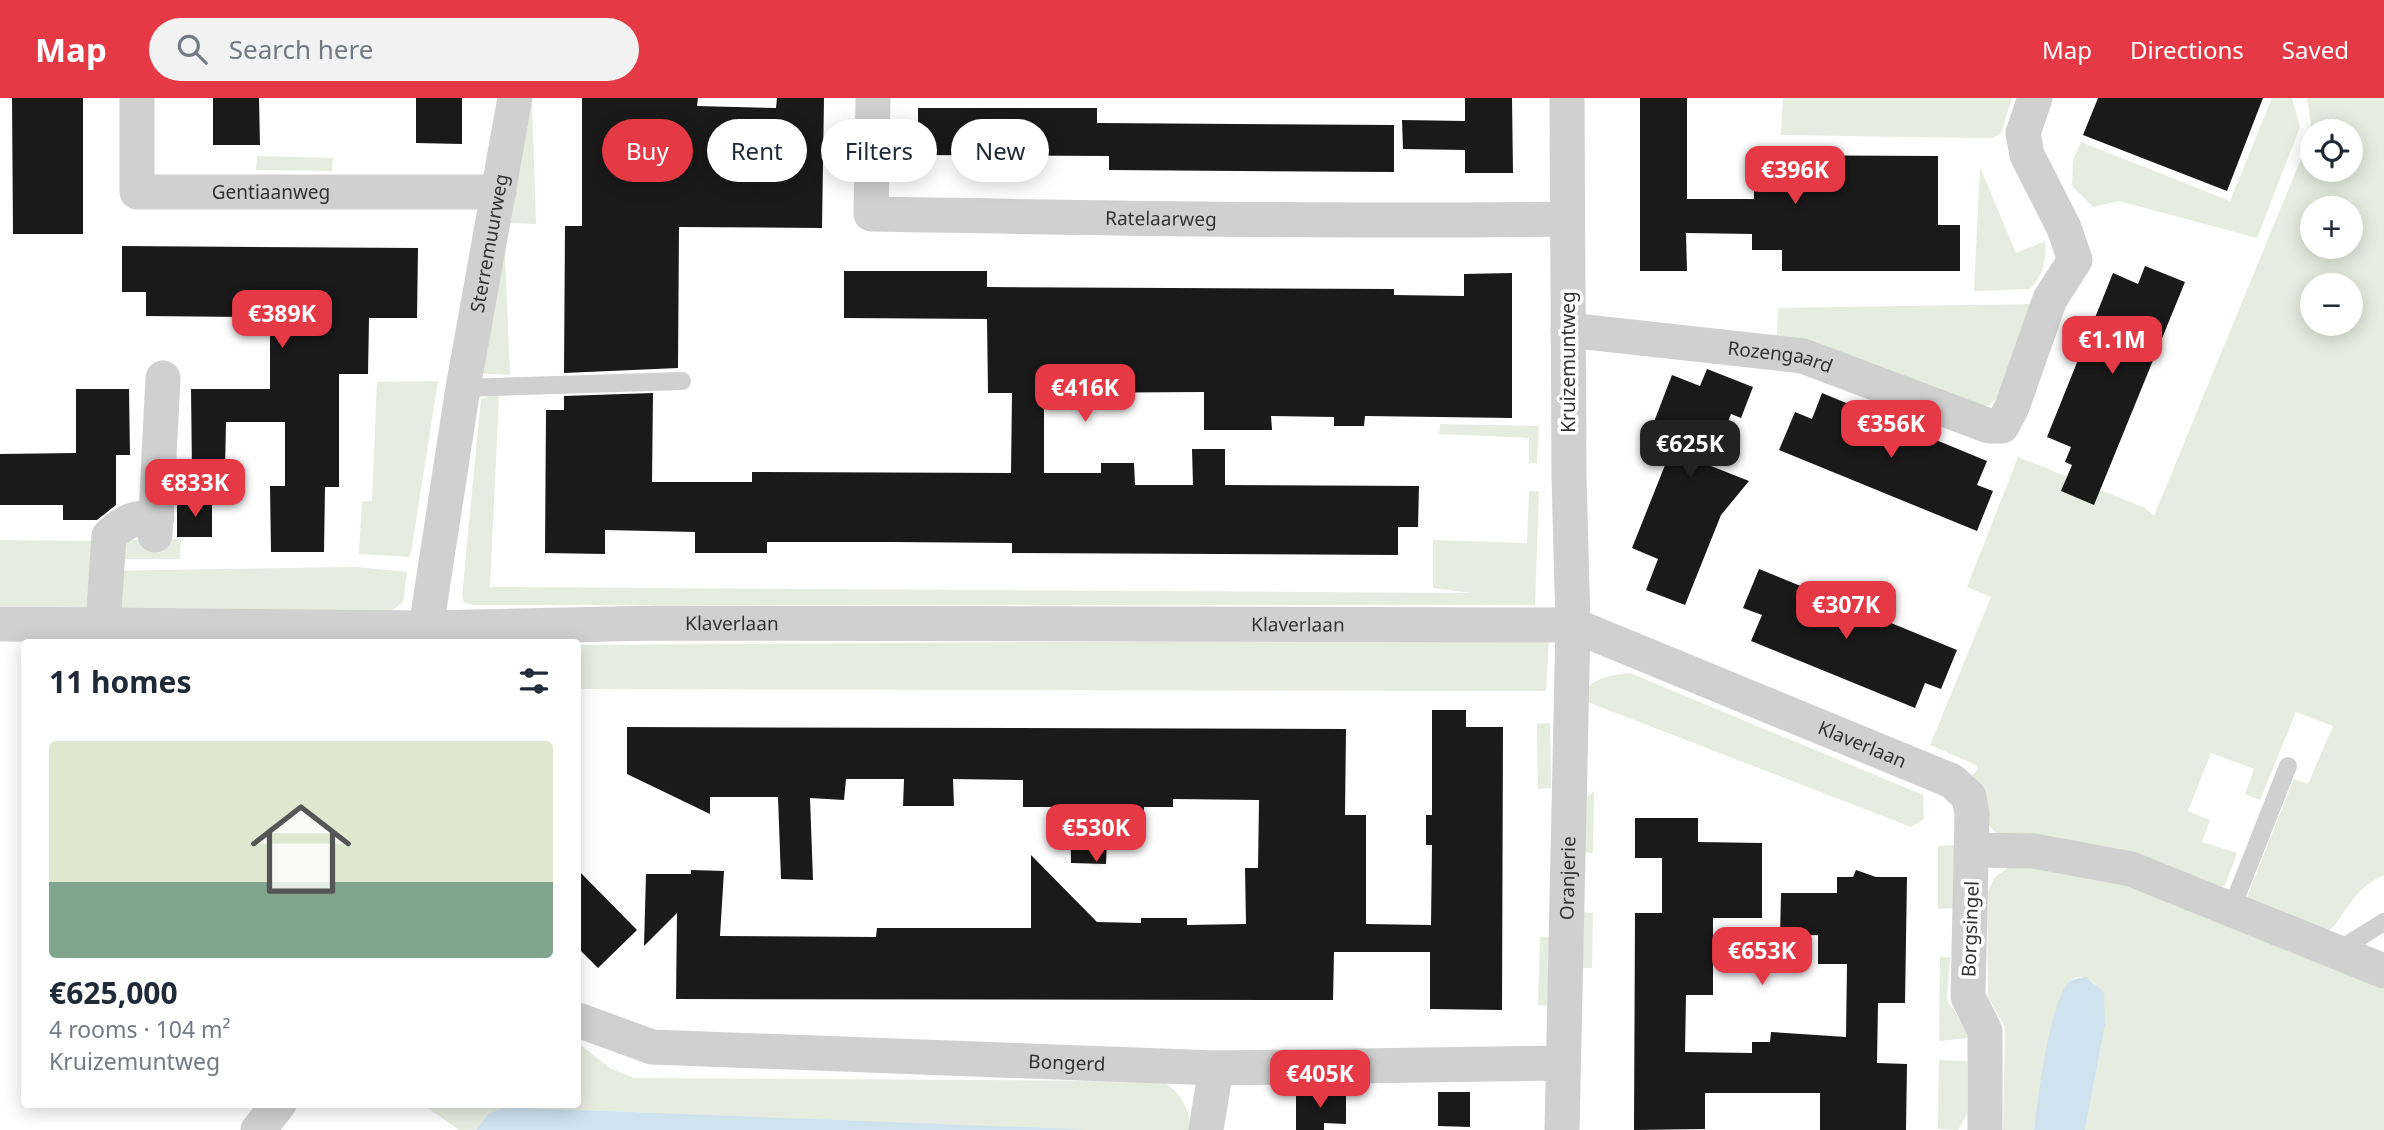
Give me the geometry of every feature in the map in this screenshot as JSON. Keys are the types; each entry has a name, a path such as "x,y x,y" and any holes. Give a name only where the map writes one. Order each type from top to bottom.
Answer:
{"street":[{"name":"Gentiaanweg","path":"137,98 137,192 499,192"},
{"name":"Sterremuurweg","path":"426,635 463,388 514,98"},
{"name":"Ratelaarweg","path":"873,98 871,214 1200,220 1566,219"},
{"name":"Kruizemuntweg","path":"1567,98 1566,219 1573,625"},
{"name":"Rozengaard","path":"1568,330 1802,356 1989,426 2002,426 2012,407 2050,299 2076,260 2064,228 2027,155 2023,133 2035,98"},
{"path":"103,625 109,536 121,524 142,517 156,526 163,378"},
{"name":"Klaverlaan","path":"0,624 426,635 656,623 1573,625 1952,781 1969,797 1972,850"},
{"name":"Oranjerie","path":"1562,1130 1573,625"},
{"path":"1972,850 2034,851 2131,869 2384,971"},
{"name":"Borgsingel","path":"1972,850 1968,997 1985,1031 1985,1130"},
{"name":"Bongerd","path":"581,1021 652,1047 1216,1068 1562,1063"},
{"path":"1206,1130 1216,1068"},
{"path":"258,1130 276,1108"}],"lane":[{"path":"463,388 682,381"},
{"path":"2231,910 2288,766"},
{"path":"2336,952 2384,922"}],"shaded area":[{"path":"1783,98 2012,98 2001,133 1993,138 1979,138 1781,135"},
{"path":"2272,98 2292,98 2300,127 2257,238 2119,201 2093,207 2072,186 2073,160 2081,142 2230,201"},
{"path":"2307,98 2384,98 2384,875 2362,889 2336,924 2327,931 2253,904 2247,897 2294,779 2308,784 2333,726 2296,712 2260,800 2245,794 2254,769 2211,753 2188,811 2210,820 2202,842 2237,853 2225,885 2219,888 2035,837 1997,833 1987,821 1972,775 1978,769 1976,765 1930,745 1991,597 1967,587 2018,457 2145,508 2154,516 2300,161 2300,182 2363,182 2363,119 2310,119"},
{"path":"532,104 536,224 508,223"},
{"path":"257,156 333,158 332,171 256,170"},
{"path":"1980,167 2016,253 2045,241 2043,267 2030,289 1974,291"},
{"path":"504,233 510,375 477,373"},
{"path":"2035,304 1998,397 1989,405 1975,407 1777,341 1778,308"},
{"path":"438,381 411,553 409,557 359,554 362,501 372,501 377,382"},
{"path":"499,395 490,587 1473,593 1433,588 1433,540 1527,543 1529,491 1539,491 1535,605 471,605 464,602 462,596 481,399"},
{"path":"1440,424 1539,426 1537,463 1529,463 1529,438 1439,434"},
{"path":"181,539 180,559 114,559 115,540"},
{"path":"0,540 103,541 102,571 356,567 407,572 403,602 387,615 0,606"},
{"path":"1549,639 1546,691 581,689 581,645"},
{"path":"1630,673 1923,795 1924,819 1911,827 1585,701 1584,692 1593,683"},
{"path":"1550,723 1551,788 1538,789 1537,724"},
{"path":"1594,791 1593,853 1582,852 1580,803"},
{"path":"1954,845 1953,908 1938,909 1938,846"},
{"path":"2021,863 2141,888 2384,985 2384,1130 2085,1130 2105,1025 2095,983 2079,977 2070,981 2057,1007 2046,1051 2034,1130 2003,1130 2005,1027 1988,997 1987,892 1996,876"},
{"path":"1582,912 1593,913 1592,968 1582,968"},
{"path":"1540,937 1550,937 1549,1006 1538,1005"},
{"path":"1940,957 1950,957 1947,1000 1966,1029 1968,1038 1939,1041"},
{"path":"581,1045 610,1068 634,1078 1162,1081 1174,1090 1183,1102 1190,1123 1190,1130 1084,1130 529,1108 581,1108"},
{"path":"1939,1060 1967,1061 1967,1114 1958,1130 1938,1129"},
{"path":"428,1108 502,1108 488,1114 476,1130 459,1130"}],"water":[{"path":"2086,977 2104,992 2105,1025 2085,1130 2034,1130 2056,1007 2070,981"},
{"path":"502,1108 529,1108 1084,1130 476,1130 488,1114"}],"building":[{"path":"12,98 83,98 83,234 13,234"},
{"path":"213,98 259,98 260,145 213,145"},
{"path":"416,98 462,98 462,144 416,143"},
{"path":"582,98 698,98 697,106 776,108 777,98 824,98 824,119 821,119 822,228 679,227 678,368 564,373 565,226 582,226"},
{"path":"1465,98 1512,98 1513,173 1465,173 1465,150 1403,149 1402,120 1465,121"},
{"path":"1640,98 1687,98 1687,199 1754,199 1754,155 1938,156 1938,225 1960,225 1960,271 1782,271 1782,250 1752,250 1752,234 1686,233 1687,271 1640,271"},
{"path":"2098,98 2263,98 2227,191 2083,135"},
{"path":"918,108 1097,108 1097,123 1394,125 1394,172 1109,170 1109,156 1049,156 1049,119 951,119 951,155 937,155 937,119 918,119"},
{"path":"122,246 418,248 417,318 369,318 368,374 339,374 339,487 325,487 324,552 271,552 270,486 285,486 285,422 226,422 225,471 192,472 191,389 270,389 270,334 244,334 244,317 146,316 146,292 122,292"},
{"path":"2145,266 2185,282 2094,505 2061,491 2072,465 2065,462 2071,447 2047,437 2113,273 2138,284"},
{"path":"844,271 987,271 987,287 1394,289 1394,295 1464,296 1464,274 1512,273 1512,418 1365,416 1364,426 1334,426 1334,417 1271,416 1272,430 1204,430 1204,392 1044,393 1044,473 1101,473 1101,463 1134,463 1135,485 1193,485 1192,449 1225,449 1225,485 1419,486 1418,527 1398,527 1398,555 1012,553 1012,543 892,542 767,542 767,553 695,553 695,532 605,530 605,554 545,553 546,410 564,410 564,396 653,393 652,482 752,482 752,472 1011,473 1012,393 988,393 987,319 844,318"},
{"path":"1707,369 1753,387 1741,418 1731,414 1711,466 1749,481 1721,515 1685,605 1646,590 1658,559 1632,548 1671,450 1647,440 1672,375 1700,386"},
{"path":"76,389 129,389 130,455 116,455 116,505 97,520 63,520 63,505 0,505 0,454 76,453"},
{"path":"1822,393 1987,461 1977,485 1993,491 1977,531 1779,450 1795,412 1812,419"},
{"path":"177,500 212,500 212,537 177,537"},
{"path":"1759,569 1957,650 1941,689 1925,683 1915,708 1751,641 1762,615 1743,608"},
{"path":"1432,710 1466,710 1466,727 1503,727 1502,1010 1430,1009 1430,952 1334,952 1333,1000 676,999 677,913 644,946 646,874 691,874 691,870 724,871 720,936 876,937 877,928 1031,928 1031,855 1097,922 1141,923 1141,918 1187,918 1187,925 1246,924 1245,868 1258,868 1259,800 1173,799 1173,807 1144,807 1144,838 1107,838 1106,864 1071,863 1070,807 1023,807 1023,780 953,779 954,806 903,806 904,779 846,779 844,800 810,798 813,880 781,879 778,797 710,797 710,814 627,774 627,727 1346,729 1345,815 1366,815 1366,924 1431,925 1432,845 1426,845 1426,815 1432,815"},
{"path":"1635,818 1698,818 1698,842 1762,843 1762,918 1713,918 1713,995 1686,995 1685,1052 1752,1053 1752,1042 1770,1042 1771,1032 1846,1037 1847,964 1818,964 1818,935 1780,936 1781,893 1837,893 1837,877 1853,877 1856,870 1876,877 1907,877 1905,1003 1878,1003 1877,1063 1907,1064 1906,1130 1820,1130 1820,1093 1705,1093 1705,1129 1634,1130 1635,913 1662,913 1662,858 1635,858"},
{"path":"581,873 637,930 598,968 581,951"},
{"path":"1296,1092 1346,1092 1346,1124 1324,1123 1324,1130 1296,1130"},
{"path":"1438,1092 1470,1092 1470,1127 1438,1126"}]}
